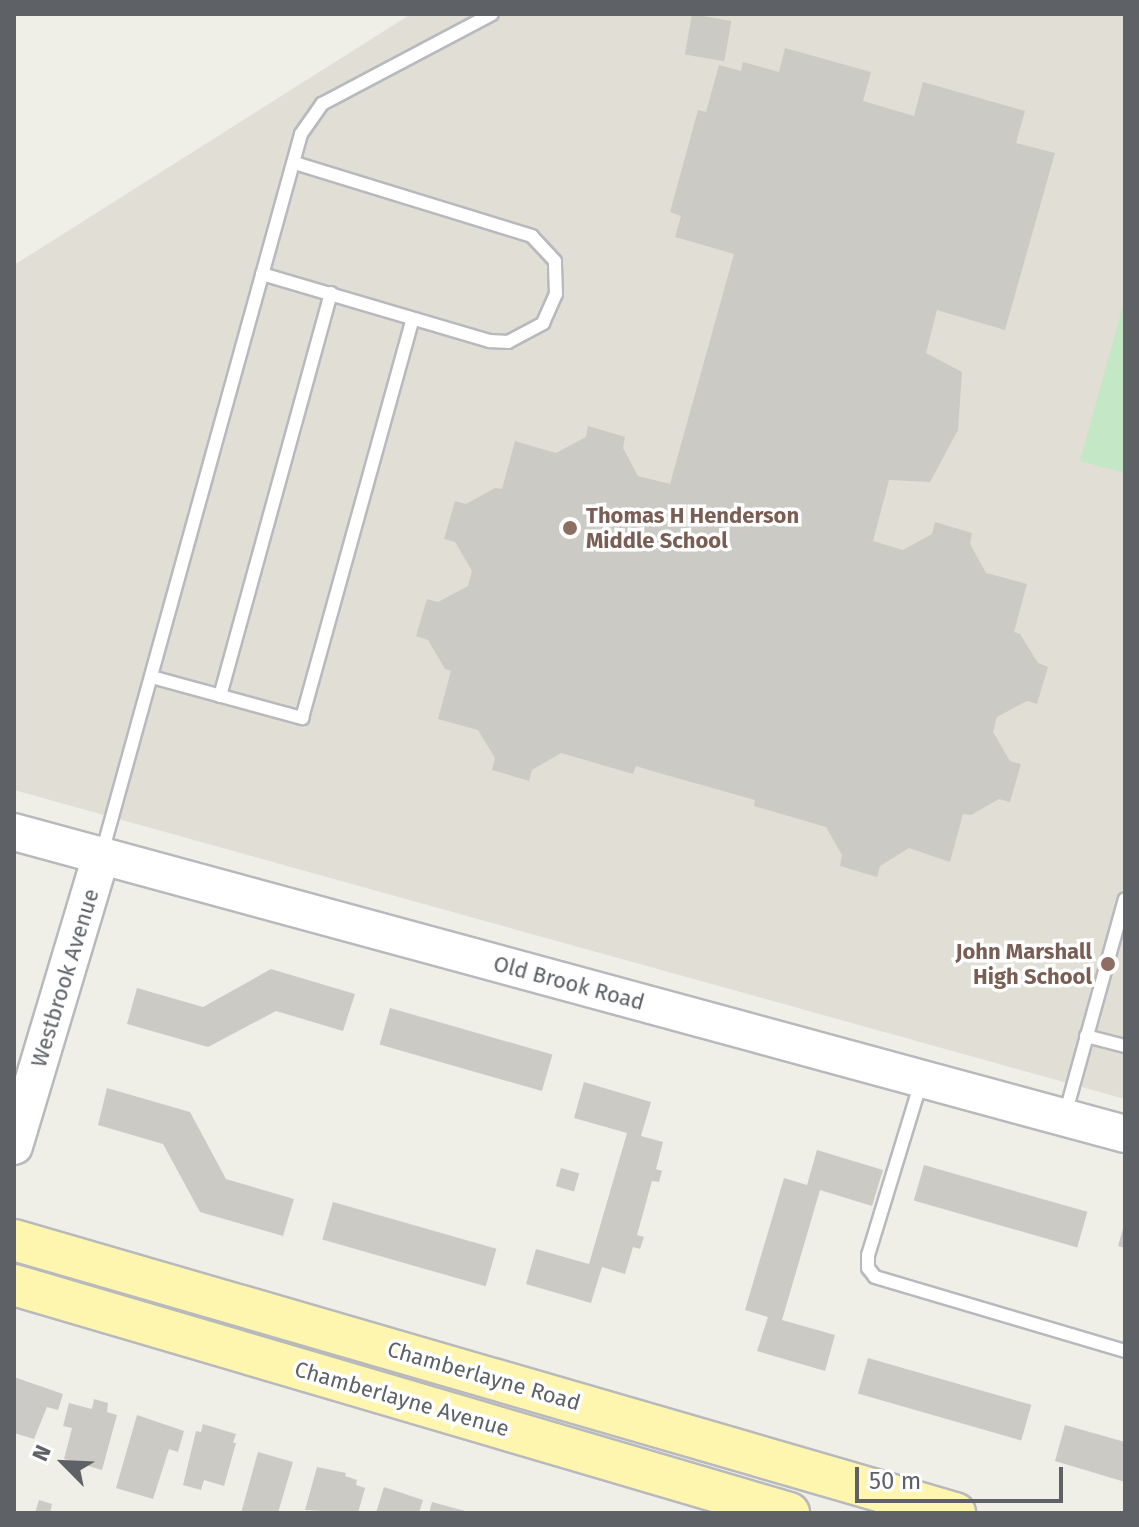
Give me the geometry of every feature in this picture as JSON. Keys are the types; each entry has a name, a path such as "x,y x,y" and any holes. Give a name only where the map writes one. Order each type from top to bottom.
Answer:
{"main road":[{"name":"Chamberlayne Road","path":"14,1240 955,1513"},
{"name":"Chamberlayne Avenue","path":"14,1285 789,1513"}],"street":[{"name":"Old Brook Road","path":"14,832 1125,1134"},
{"name":"Westbrook Avenue","path":"14,1146 101,856"}],"lane":[{"path":"101,856 301,134 322,104 492,14"},
{"path":"262,274 490,341 508,342 522,337 543,323 550,309 558,278 555,261 539,242 515,229 294,163"},
{"path":"220,696 331,293"},
{"path":"152,677 302,718 413,319"},
{"path":"1064,1118 1125,899"},
{"path":"1086,1036 1125,1046"},
{"path":"922,1079 868,1255 868,1268 875,1277 1125,1351"}],"shaded area":[{"name":"Thomas H Henderson Middle School","path":"411,14 1125,14 1125,1099 14,790 14,265"}],"green space":[{"path":"1125,298 1125,473 1080,461"}],"building":[{"path":"692,14 731,21 724,61 685,54"},
{"path":"785,48 871,72 863,101 914,116 923,82 1025,111 1016,143 1055,153 1005,330 937,310 926,353 962,372 958,430 930,482 889,480 873,541 903,550 932,534 935,522 972,533 970,544 986,573 1027,584 1014,632 1020,634 1038,663 1048,667 1037,704 1027,701 997,717 993,732 1010,761 1021,764 1010,802 999,799 971,815 963,814 950,862 909,848 880,866 877,877 840,866 842,855 826,827 754,806 755,800 636,766 633,774 561,753 532,770 529,781 492,770 495,758 478,730 438,719 451,671 445,669 428,640 416,636 427,599 438,602 468,586 472,571 455,542 444,539 455,501 466,504 495,488 502,489 515,441 556,453 586,437 588,426 625,437 623,448 638,476 670,484 734,254 675,237 681,216 670,212 698,110 706,112 719,65 741,71 743,62 779,72"},
{"path":"271,969 355,994 343,1031 276,1011 208,1047 127,1024 137,988 203,1007"},
{"path":"390,1008 552,1055 542,1091 380,1045"},
{"path":"584,1082 651,1102 641,1136 663,1142 656,1169 662,1171 659,1182 652,1181 637,1235 644,1237 640,1249 633,1247 625,1274 602,1267 591,1303 526,1284 536,1249 589,1264 621,1154 627,1133 574,1118"},
{"path":"107,1088 190,1112 226,1179 294,1199 283,1236 200,1212 163,1144 98,1125"},
{"path":"817,1150 883,1170 872,1206 820,1190 782,1320 835,1335 825,1371 757,1351 768,1317 745,1310 784,1178 807,1185"},
{"path":"924,1165 1087,1212 1077,1247 914,1201"},
{"path":"561,1168 579,1173 574,1192 556,1186"},
{"path":"333,1202 496,1249 486,1286 322,1239"},
{"path":"1125,1225 1125,1248 1118,1246"},
{"path":"868,1358 1031,1405 1021,1440 858,1394"},
{"path":"14,1377 63,1394 58,1410 47,1407 34,1439 14,1433"},
{"path":"94,1399 108,1403 107,1412 117,1415 102,1470 64,1459 72,1428 63,1426 69,1403 92,1409"},
{"path":"137,1415 184,1431 178,1452 169,1449 153,1499 116,1488"},
{"path":"203,1424 236,1434 233,1443 236,1443 224,1486 204,1480 201,1490 183,1485 196,1431 201,1432"},
{"path":"1065,1425 1125,1442 1125,1482 1055,1461"},
{"path":"258,1452 293,1462 278,1513 241,1513"},
{"path":"317,1467 346,1473 345,1476 357,1480 356,1485 365,1488 358,1513 305,1510"},
{"path":"384,1487 423,1500 419,1513 376,1513"},
{"path":"39,1500 52,1504 50,1513 35,1513"},
{"path":"432,1502 469,1512 429,1513"}],"place":[{"name":"Thomas H Henderson Middle School","path":"570,528"},
{"name":"John Marshall High School","path":"1108,964"}]}
